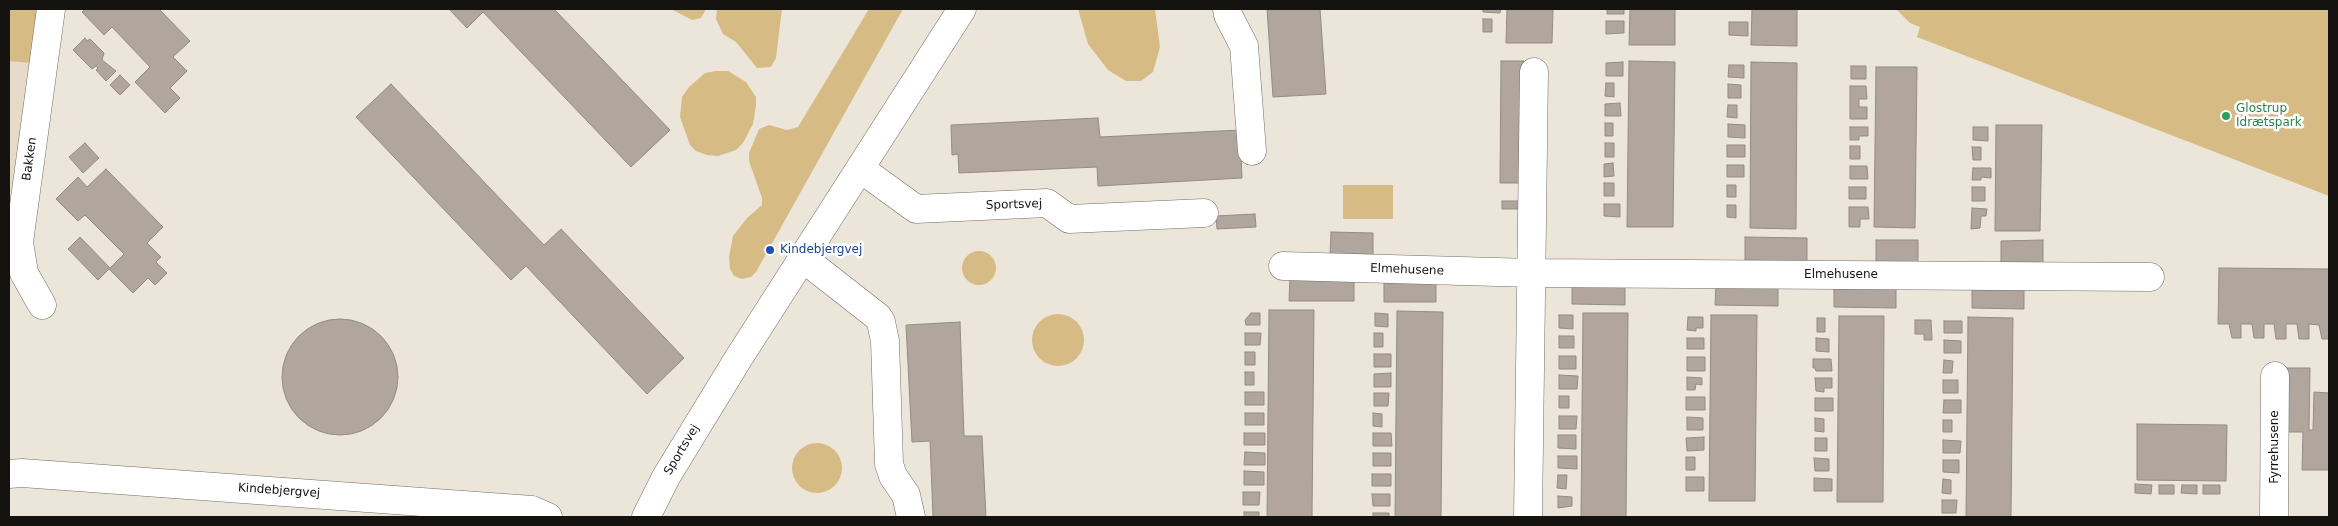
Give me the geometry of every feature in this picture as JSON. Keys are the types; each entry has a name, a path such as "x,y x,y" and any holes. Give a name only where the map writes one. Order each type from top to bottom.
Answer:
{"street":[{"name":"Bakken","path":"42,305 24,273 19,242 51,9"},
{"name":"Sportsvej","path":"646,517 666,477 699,421 962,9"},
{"path":"1227,9 1228,15 1244,46 1252,151"},
{"path":"1528,517 1534,72"},
{"name":"Sportsvej","path":"861,169 916,209 1047,202 1069,219 1204,213"},
{"path":"804,259 878,317 881,322 885,341 889,464 893,476 906,495 911,517"},
{"name":"Elmehusene","path":"1283,266 1532,273 2150,277"},
{"name":"Fyrrehusene","path":"2274,517 2275,376"},
{"name":"Kindebjergvej","path":"9,474 31,473 532,510 548,517"}],"shaded area":[{"path":"9,9 31,63 9,214"},
{"path":"9,9 38,9 31,63 9,61"},
{"path":"671,9 706,9 701,18 692,20"},
{"path":"717,9 782,9 776,58 771,67 757,68 736,42 723,34 716,19"},
{"path":"869,9 903,9 756,272 751,277 742,279 734,276 730,269 729,257 733,236 747,218 762,205 762,198 749,161 749,153 759,129 769,125 787,130 798,127"},
{"path":"1078,9 1155,9 1160,47 1153,72 1141,81 1126,81 1108,70 1088,44"},
{"name":"Glostrup Idrætspark","path":"1896,9 2329,9 2329,196 1917,37 1920,27 1910,23"},
{"path":"728,71 746,82 756,97 753,124 743,143 736,150 718,156 696,151 690,145 680,117 682,97 689,87 705,73"},
{"path":"1343,185 1393,185 1393,219 1343,219"},
{"path":"979,251 986,252 991,256 995,261 995,275 991,280 986,284 979,285 972,284 967,280 963,275 962,268 963,261 967,256 972,252"},
{"path":"1058,314 1072,318 1080,326 1084,340 1080,354 1072,362 1058,366 1044,362 1036,354 1032,340 1036,326 1044,318"},
{"path":"817,443 835,450 842,468 835,486 817,493 799,486 792,468 799,450"}],"building":[{"path":"85,9 159,9 190,41 173,57 187,71 170,88 180,98 165,113 135,82 150,67 112,27 104,35 82,12"},
{"path":"449,9 554,9 670,130 631,167 483,12 467,28"},
{"path":"1267,9 1320,9 1326,94 1273,97"},
{"path":"1483,9 1501,9 1500,13 1483,12"},
{"path":"1507,9 1553,9 1552,43 1506,43"},
{"path":"1607,9 1624,9 1624,14 1607,14"},
{"path":"1630,9 1675,9 1675,45 1629,45"},
{"path":"1752,9 1797,9 1797,46 1751,45"},
{"path":"1483,19 1492,19 1492,32 1483,32"},
{"path":"1606,21 1624,21 1624,33 1606,34"},
{"path":"1729,22 1748,22 1748,36 1729,35"},
{"path":"85,38 87,41 90,39 104,53 102,60 116,71 106,81 96,70 98,68 96,66 92,69 73,50"},
{"path":"1501,61 1524,61 1522,183 1500,183"},
{"path":"1629,61 1675,62 1673,227 1627,227"},
{"path":"1623,62 1623,76 1606,76 1606,63"},
{"path":"1751,62 1797,63 1796,229 1750,228"},
{"path":"1729,65 1744,65 1744,78 1728,77"},
{"path":"1851,66 1866,66 1866,79 1851,79"},
{"path":"1876,67 1917,67 1915,228 1874,227"},
{"path":"120,75 130,85 120,95 110,85"},
{"path":"1606,83 1614,83 1614,97 1605,96"},
{"path":"391,84 544,245 561,229 684,358 647,394 526,266 511,280 356,117"},
{"path":"1728,84 1741,85 1741,98 1728,98"},
{"path":"1850,86 1866,86 1867,99 1859,99 1859,107 1867,107 1867,119 1850,119"},
{"path":"1620,103 1621,116 1605,116 1605,104"},
{"path":"1728,105 1737,105 1737,118 1727,117"},
{"path":"1098,118 1100,137 1240,130 1242,178 1098,186 1097,167 959,173 958,154 952,155 951,125"},
{"path":"1605,123 1613,123 1613,136 1605,136"},
{"path":"1728,124 1745,125 1745,138 1728,137"},
{"path":"1996,125 2042,125 2040,231 1995,231"},
{"path":"1850,127 1868,127 1868,136 1859,136 1859,140 1850,140"},
{"path":"1973,127 1988,127 1988,141 1973,140"},
{"path":"85,143 99,158 83,173 69,157"},
{"path":"1605,143 1614,143 1614,157 1605,157"},
{"path":"1727,145 1745,145 1745,157 1727,157"},
{"path":"1850,146 1860,146 1860,159 1850,159"},
{"path":"1972,147 1981,147 1981,160 1973,160"},
{"path":"1613,163 1614,176 1604,177 1604,164"},
{"path":"1727,165 1744,165 1744,177 1727,177"},
{"path":"1850,166 1867,166 1868,179 1850,179"},
{"path":"1973,168 1991,168 1991,178 1981,177 1981,180 1972,180"},
{"path":"106,169 163,227 147,243 161,257 156,262 167,273 155,285 148,278 133,293 109,269 98,280 68,249 80,237 110,268 124,254 85,215 78,221 56,199 78,177 87,187"},
{"path":"1604,183 1614,183 1614,196 1604,196"},
{"path":"1727,185 1736,185 1736,197 1727,197"},
{"path":"1849,187 1866,187 1866,199 1849,199"},
{"path":"1972,187 1985,187 1985,201 1972,201"},
{"path":"1502,201 1519,201 1519,209 1502,209"},
{"path":"1604,204 1620,204 1620,217 1604,216"},
{"path":"1727,205 1736,205 1736,218 1727,217"},
{"path":"1849,207 1868,207 1869,219 1860,219 1860,227 1849,227"},
{"path":"1972,208 1987,209 1986,216 1981,216 1980,228 1971,229"},
{"path":"1255,214 1256,227 1217,229 1216,216"},
{"path":"1331,232 1373,233 1373,256 1330,255"},
{"path":"1745,237 1807,238 1807,261 1745,260"},
{"path":"1876,240 1918,240 1918,262 1876,262"},
{"path":"2043,240 2043,263 2001,264 2001,241"},
{"path":"2219,268 2329,269 2329,339 2322,339 2319,325 2309,324 2309,339 2299,339 2297,324 2286,324 2286,339 2276,339 2274,324 2264,324 2264,338 2254,338 2252,324 2241,324 2241,338 2232,338 2229,324 2218,324"},
{"path":"1290,277 1354,278 1354,301 1289,301"},
{"path":"1384,278 1436,279 1436,302 1384,302"},
{"path":"1572,282 1625,283 1625,305 1572,304"},
{"path":"1716,283 1778,284 1778,306 1715,305"},
{"path":"1834,284 1896,285 1896,308 1834,307"},
{"path":"1972,286 2024,287 2024,309 1972,308"},
{"path":"1269,310 1314,310 1312,517 1267,517"},
{"path":"1397,311 1443,312 1441,517 1395,517"},
{"path":"1251,313 1260,313 1260,325 1246,325 1245,320"},
{"path":"1375,313 1388,314 1388,327 1375,326"},
{"path":"1583,313 1628,313 1626,517 1581,517"},
{"path":"1559,315 1573,315 1573,329 1559,328"},
{"path":"1711,315 1757,315 1755,501 1709,501"},
{"path":"1839,316 1884,316 1883,502 1837,502"},
{"path":"1688,317 1703,317 1703,328 1696,328 1696,331 1687,330"},
{"path":"1968,317 2013,318 2011,517 1966,517"},
{"path":"1817,318 1825,318 1825,332 1817,332"},
{"path":"340,319 362,324 381,336 393,355 398,377 393,399 381,418 362,430 340,435 318,430 299,418 287,399 282,377 287,355 299,336 318,324"},
{"path":"1915,320 1931,320 1932,340 1924,340 1924,334 1915,334"},
{"path":"1944,321 1962,321 1962,333 1944,333"},
{"path":"960,322 964,436 982,436 986,517 933,517 930,441 912,442 906,325"},
{"path":"1245,333 1261,333 1260,345 1245,345"},
{"path":"1374,333 1383,333 1383,347 1374,347"},
{"path":"1559,336 1574,336 1574,348 1559,348"},
{"path":"1687,338 1704,338 1704,349 1687,349"},
{"path":"1816,338 1829,339 1829,352 1816,351"},
{"path":"1944,340 1961,341 1961,353 1944,353"},
{"path":"1245,352 1255,352 1255,365 1245,365"},
{"path":"1374,354 1391,354 1391,367 1374,367"},
{"path":"1559,356 1576,356 1576,369 1559,369"},
{"path":"1687,357 1705,357 1705,371 1687,371"},
{"path":"1813,359 1831,359 1832,371 1816,371 1813,368"},
{"path":"1944,360 1953,361 1952,373 1943,373"},
{"path":"2285,368 2310,368 2309,430 2313,430 2314,392 2329,393 2329,470 2302,470 2303,432 2284,432"},
{"path":"1245,372 1254,372 1254,385 1245,385"},
{"path":"1391,373 1391,387 1374,387 1374,374"},
{"path":"1559,375 1578,376 1577,389 1559,389"},
{"path":"1687,377 1702,378 1702,385 1696,384 1695,390 1687,390"},
{"path":"1815,378 1832,378 1832,388 1824,388 1824,392 1816,391"},
{"path":"1943,380 1958,380 1958,393 1943,393"},
{"path":"1245,392 1264,392 1264,405 1245,405"},
{"path":"1374,393 1389,393 1388,406 1374,406"},
{"path":"1559,396 1569,396 1569,408 1559,408"},
{"path":"1686,397 1705,397 1705,410 1686,410"},
{"path":"1815,398 1833,398 1833,411 1815,411"},
{"path":"1944,400 1961,400 1961,413 1943,413"},
{"path":"1245,413 1264,413 1264,425 1245,425"},
{"path":"1373,413 1382,414 1382,427 1373,426"},
{"path":"1559,416 1577,416 1576,429 1559,429"},
{"path":"1687,417 1703,418 1703,430 1687,430"},
{"path":"1815,418 1824,419 1824,432 1815,431"},
{"path":"1943,420 1952,420 1952,432 1943,432"},
{"path":"2137,424 2227,425 2226,481 2137,480"},
{"path":"1244,433 1265,433 1265,445 1244,445"},
{"path":"1373,433 1391,433 1392,446 1373,446"},
{"path":"1558,435 1576,435 1576,449 1558,448"},
{"path":"1704,437 1704,450 1687,451 1686,438"},
{"path":"1815,438 1827,438 1827,451 1815,451"},
{"path":"1943,440 1961,441 1960,453 1943,453"},
{"path":"1245,452 1265,453 1265,465 1244,465"},
{"path":"1373,453 1391,453 1391,466 1373,466"},
{"path":"1558,456 1577,456 1577,469 1558,468"},
{"path":"1686,457 1695,457 1695,470 1686,470"},
{"path":"1814,458 1829,459 1829,471 1815,471"},
{"path":"1943,460 1959,460 1959,473 1943,472"},
{"path":"1244,471 1264,472 1264,485 1244,485"},
{"path":"1372,474 1391,474 1391,486 1372,486"},
{"path":"1558,475 1567,475 1566,489 1557,488"},
{"path":"1686,477 1704,477 1704,491 1686,491"},
{"path":"1814,478 1832,479 1832,491 1814,491"},
{"path":"1943,479 1951,480 1951,494 1942,493"},
{"path":"2135,484 2152,485 2151,494 2135,493"},
{"path":"2159,485 2174,485 2174,494 2159,494"},
{"path":"2182,485 2197,485 2197,494 2181,493"},
{"path":"2203,485 2220,485 2220,494 2203,494"},
{"path":"1243,492 1260,492 1259,505 1243,505"},
{"path":"1372,494 1390,494 1390,506 1373,506"},
{"path":"1558,496 1572,497 1572,506 1558,508"},
{"path":"1942,500 1957,500 1956,513 1942,513"},
{"path":"1244,512 1259,512 1259,517 1244,517"},
{"path":"1373,513 1389,513 1389,517 1373,517"}],"place":[{"name":"Glostrup Idrætspark","path":"2226,116"},
{"name":"Kindebjergvej","path":"770,250"}]}
